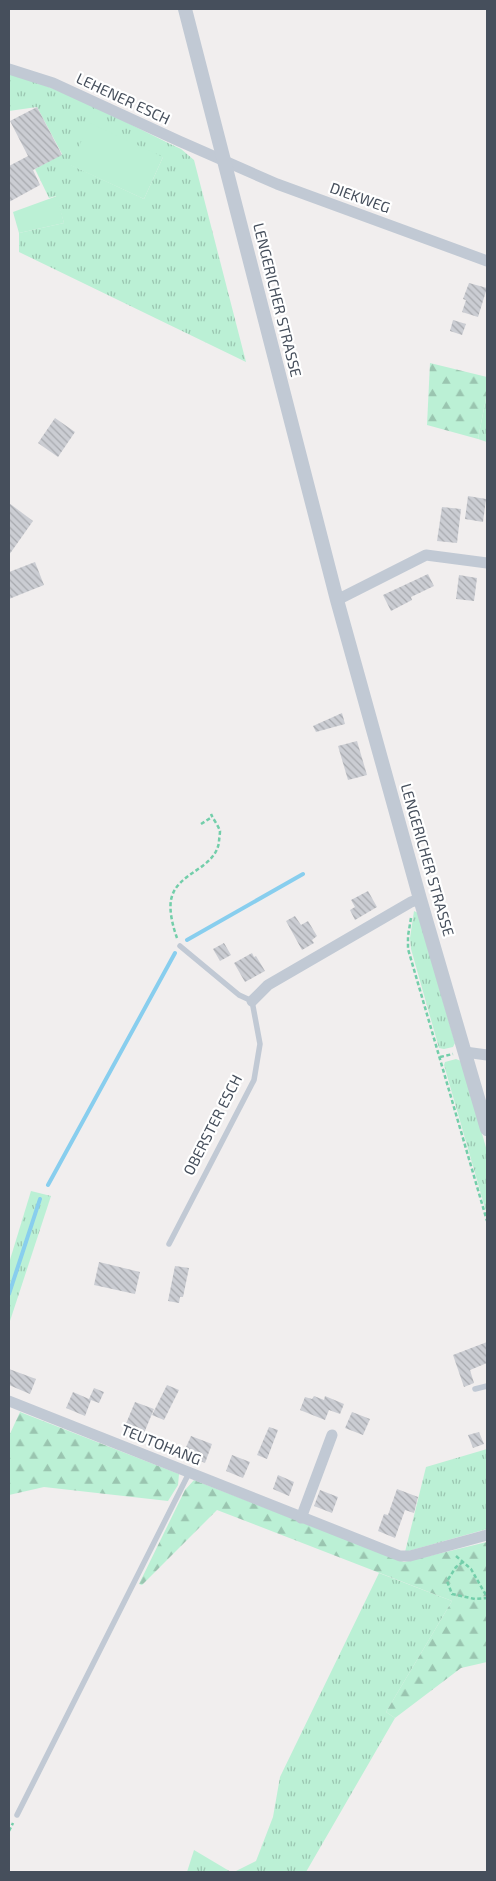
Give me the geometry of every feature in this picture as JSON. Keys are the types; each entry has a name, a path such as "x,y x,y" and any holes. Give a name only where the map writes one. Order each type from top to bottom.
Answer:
{"street":[{"name":"LENGERICHER STRASSE","path":"184,9 337,600 420,899 487,1129"},
{"name":"LEHENER ESCH","path":"9,69 53,83 179,142 224,160"},
{"name":"DIEKWEG","path":"224,160 278,184 487,261"},
{"path":"337,600 426,555 487,563"},
{"path":"252,1001 268,986 411,902 420,899"},
{"path":"465,1052 487,1055"},
{"name":"TEUTOHANG","path":"9,1401 301,1518 405,1557 487,1535"},
{"path":"301,1518 332,1435"}],"lane":[{"path":"180,946 239,995 252,1001"},
{"name":"OBERSTER ESCH","path":"169,1244 254,1080 260,1044 252,1001"},
{"path":"475,1389 487,1386"},
{"path":"17,1815 189,1473"}],"path":[{"path":"180,946 172,914 171,900 177,887 188,876 208,862 217,851 220,831 212,815 201,824"},
{"path":"446,1546 463,1562 470,1569 487,1598 475,1599 452,1594 447,1581 456,1567 463,1562"}],"green space":[{"path":"9,73 31,80 96,108 181,149 194,160 246,362 19,252 19,233 64,223 56,196 49,198 35,169 62,154 37,107 9,111","holes":["163,157 144,199 71,165"]},
{"path":"90,123 163,157 144,199 70,165"},
{"path":"57,196 64,223 19,233 13,212"},
{"path":"430,363 487,377 487,393 478,439 427,425"},
{"path":"487,393 487,442 478,439"},
{"path":"414,911 418,913 455,1043 453,1047 439,1048 411,949 410,938"},
{"path":"456,1059 461,1061 487,1151 487,1215 444,1065 445,1062"},
{"path":"31,1191 51,1196 9,1324 9,1263"},
{"path":"20,1412 179,1474 178,1485 168,1501 44,1487 9,1495 9,1436"},
{"path":"487,1449 487,1529 405,1552 426,1467"},
{"path":"194,1480 404,1562 487,1542 487,1662 461,1668 395,1718 386,1712 452,1601 217,1510 142,1585 139,1584 185,1490"},
{"path":"379,1573 452,1601 386,1712 395,1718 306,1872 234,1872 256,1861 273,1817 280,1777"},
{"path":"194,1850 231,1872 187,1872"}],"building":[{"path":"37,107 62,155 33,170 40,185 9,202 9,166 28,156 10,121"},
{"path":"469,283 487,288 478,317 462,312 466,300 463,299"},
{"path":"453,320 466,324 462,335 450,331"},
{"path":"55,418 75,432 58,457 38,443"},
{"path":"468,496 486,499 483,522 465,519"},
{"path":"9,503 33,521 9,555"},
{"path":"442,507 461,509 457,543 437,541"},
{"path":"35,562 44,585 9,599 9,572"},
{"path":"428,574 434,586 411,597 412,600 391,611 383,595"},
{"path":"459,575 477,578 474,601 456,599"},
{"path":"342,713 345,724 316,732 313,726"},
{"path":"357,741 367,775 348,780 338,746"},
{"path":"368,891 377,907 355,920 350,910 355,907 351,900"},
{"path":"295,916 301,925 308,921 317,936 312,940 314,943 302,950 286,921"},
{"path":"224,943 231,955 220,961 213,949"},
{"path":"252,953 265,971 245,982 234,963"},
{"path":"99,1262 140,1272 135,1294 94,1285"},
{"path":"175,1266 189,1268 183,1297 180,1297 179,1303 168,1301"},
{"path":"487,1342 487,1363 470,1370 474,1383 464,1387 453,1355"},
{"path":"9,1369 36,1379 30,1394 9,1385"},
{"path":"167,1385 179,1390 164,1420 152,1415"},
{"path":"94,1388 104,1392 99,1403 91,1400 85,1416 66,1408 73,1392 89,1399"},
{"path":"314,1396 324,1400 325,1396 344,1404 340,1414 329,1410 325,1420 300,1410 305,1397 312,1399"},
{"path":"135,1402 154,1409 142,1438 126,1432 128,1427 125,1426"},
{"path":"352,1412 370,1419 363,1435 345,1428"},
{"path":"269,1427 278,1430 267,1459 257,1455"},
{"path":"479,1432 484,1444 473,1448 468,1435"},
{"path":"191,1436 212,1444 205,1463 183,1454"},
{"path":"232,1455 250,1462 243,1478 226,1471"},
{"path":"278,1475 294,1482 289,1496 273,1489"},
{"path":"397,1489 418,1497 414,1513 405,1510 395,1538 378,1531 384,1514 388,1515"},
{"path":"320,1490 338,1497 332,1513 314,1506"}],"waterway":[{"path":"187,940 303,874"},
{"path":"48,1185 175,953"},
{"path":"9,1294 40,1199"}]}
